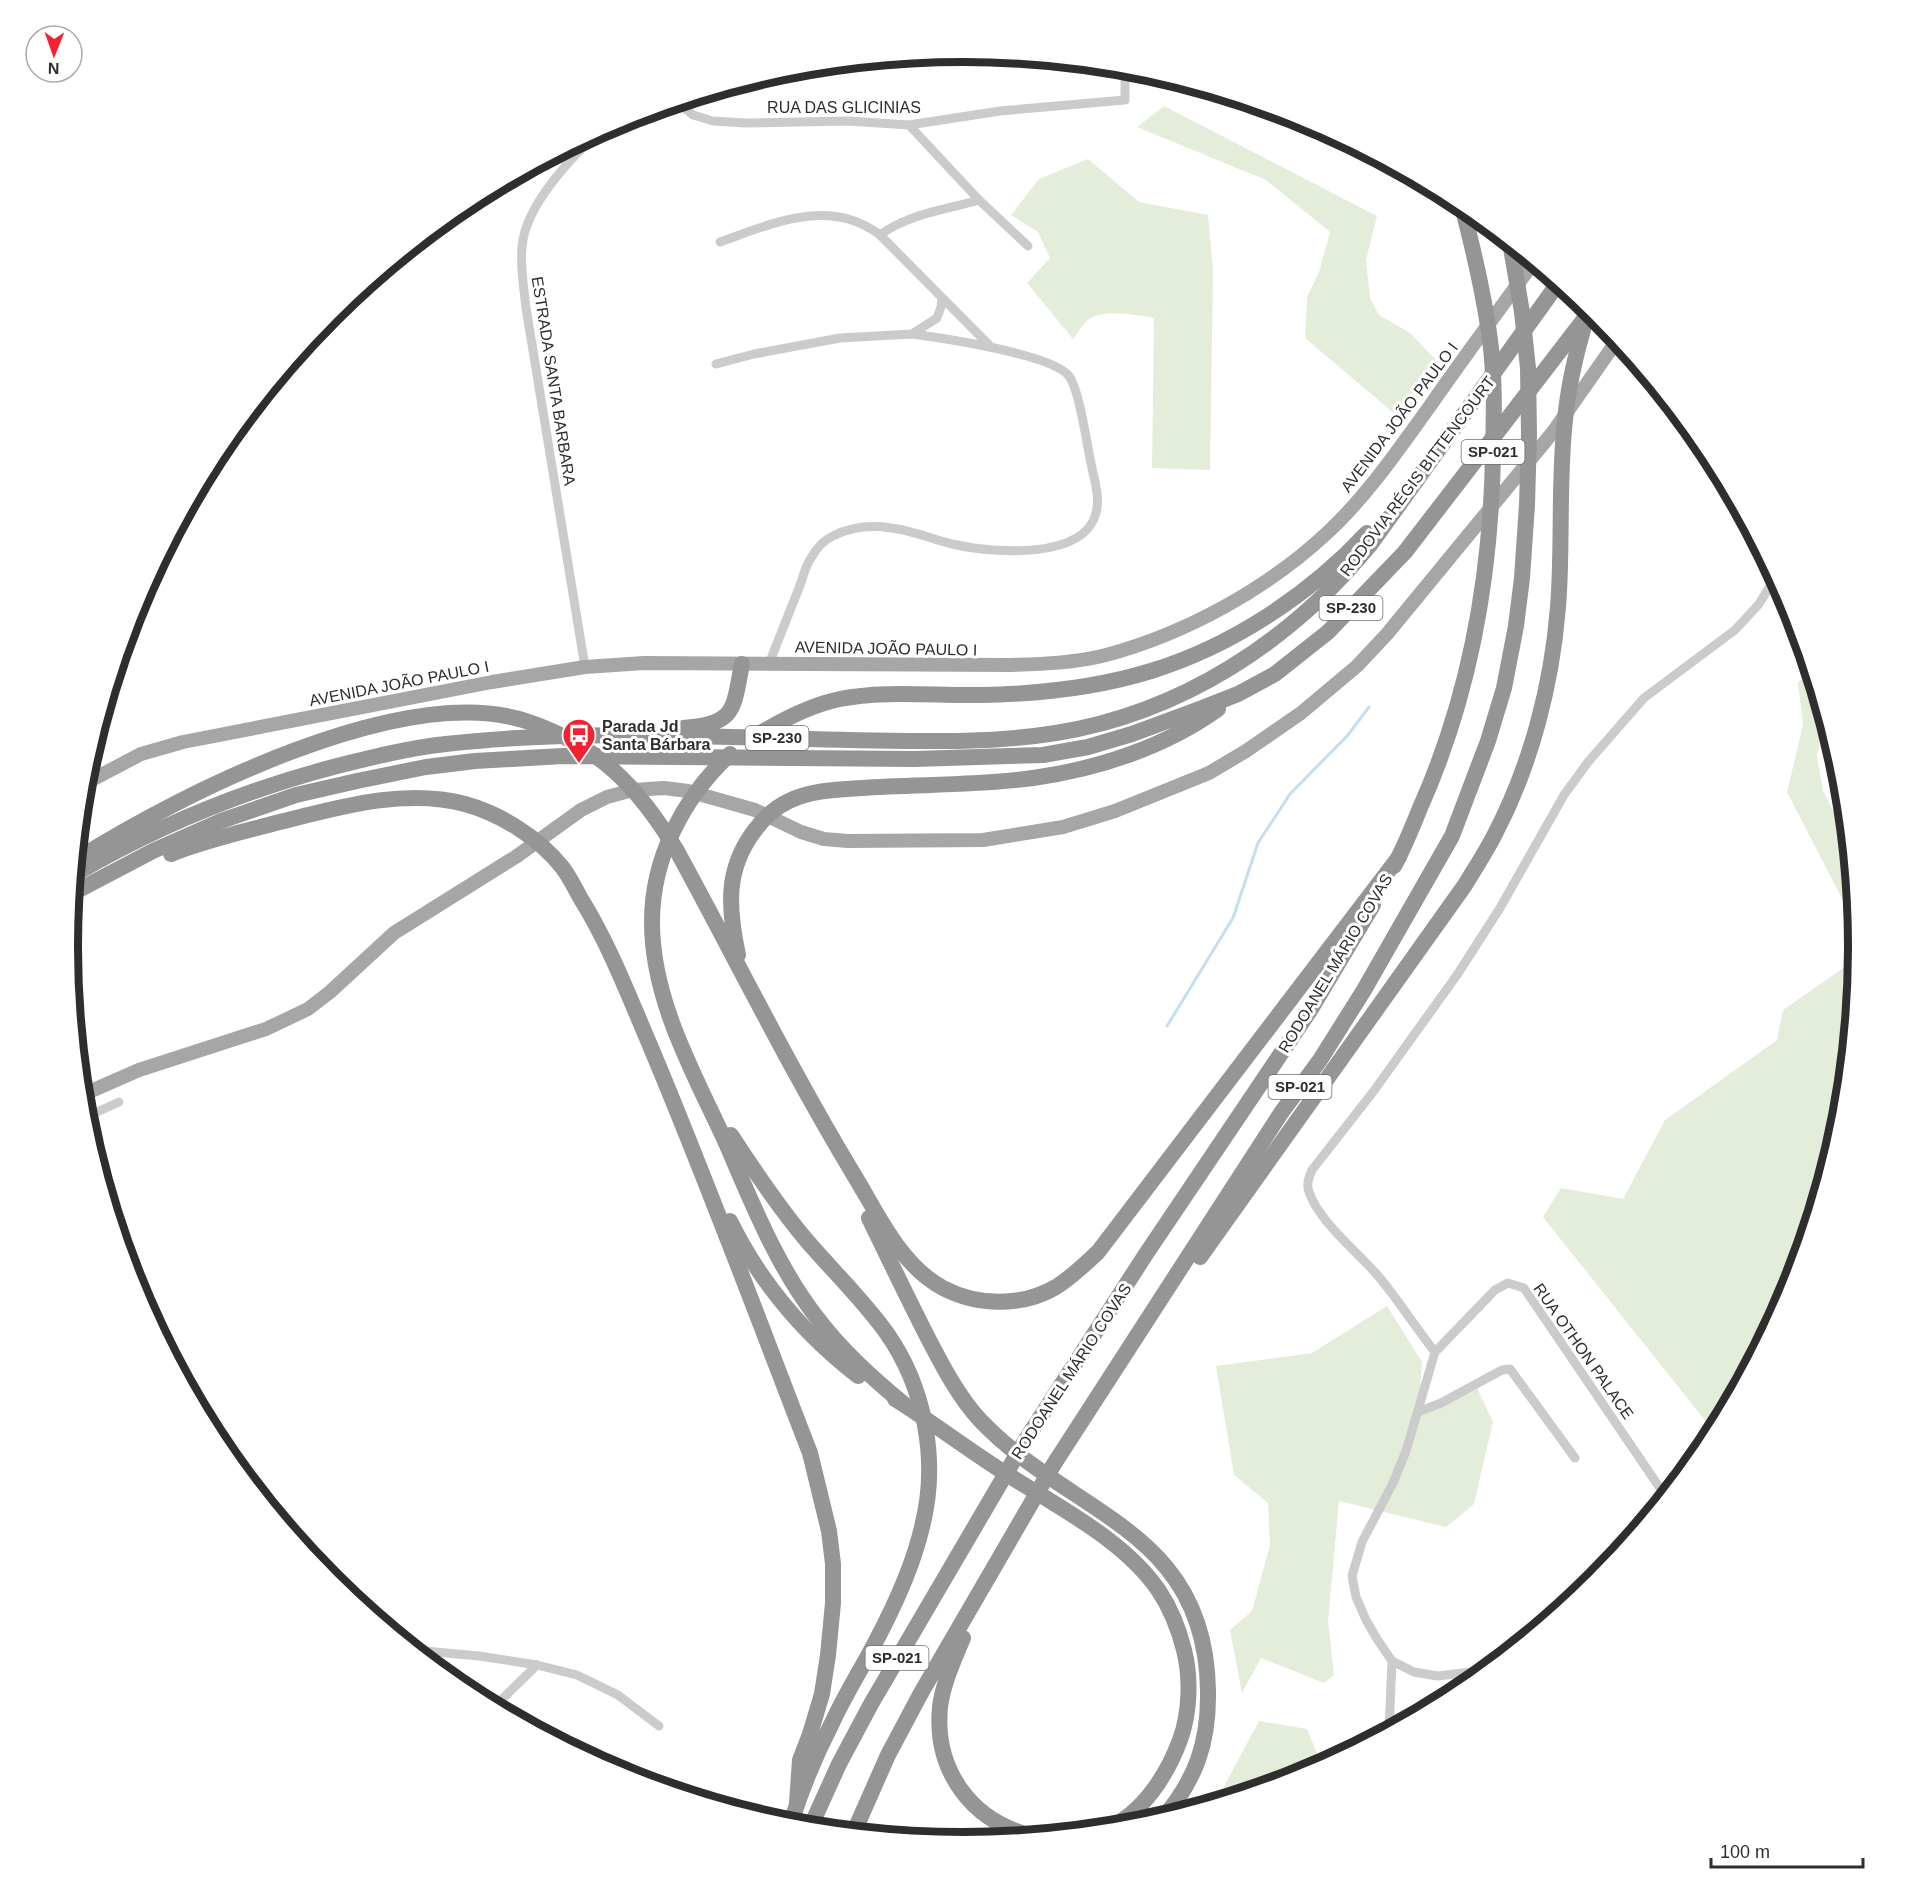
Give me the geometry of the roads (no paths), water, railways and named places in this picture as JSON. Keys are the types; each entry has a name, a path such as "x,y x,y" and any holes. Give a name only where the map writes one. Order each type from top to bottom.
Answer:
{"highway":[{"name":"RODOANEL MÁRIO COVAS","path":"814,1819 839,1764 871,1704 1025,1441 1146,1254 1311,1009 1355,937 1399,857 1437,770 1460,703 1478,620 1488,554 1493,496 1494,410 1490,341 1476,258 1465,218"},
{"name":"SP-021","path":"857,1826 888,1755 910,1713 1054,1464 1281,1113 1320,1060 1364,990 1452,836 1470,792 1504,688 1516,626 1522,578 1527,505 1528,368 1522,312 1512,251"},
{"name":"RODOVIA RÉGIS BITTENCOURT","path":"82,870 140,838 188,816 261,788 382,754 442,744 509,738 579,736 957,741 1056,733 1114,719 1163,702 1249,657 1285,631 1344,577 1370,545 1555,288"},
{"name":"RODOVIA RÉGIS BITTENCOURT","path":"80,890 153,851 221,821 296,795 426,767 475,761 563,756 915,759 1043,755 1088,747 1132,734 1238,694 1275,674 1328,633 1405,552 1584,316"},
{"path":"1135,1340 1261,1173 1465,885 1495,833 1520,776 1539,718 1553,652 1562,562 1565,421 1574,362 1587,318"},
{"path":"1126,1817 1154,1790 1183,1733 1189,1682 1187,1661 1172,1613 1160,1591 1116,1545 969,1450 912,1402 870,1376 818,1319 800,1293 755,1209 674,1027 661,989 654,957 652,919 657,884 666,848 684,808 711,772 737,748 766,730 803,711 841,699 865,696 1036,692 1087,686 1150,672 1221,642 1258,622 1287,602 1352,549 1413,485"},
{"path":"579,736 700,727 715,723 730,713 742,663"},
{"path":"743,975 731,913 731,884 737,859 749,838 761,822 777,807 817,792 1033,778 1084,768 1150,746 1195,725 1238,694"},
{"path":"83,856 208,787 310,746 358,730 440,714 481,712 524,720 564,736 595,754 627,781 656,817 677,851 825,1127 943,1367 963,1398 980,1419 1016,1452 1121,1525 1150,1550 1174,1576 1189,1599 1206,1647 1209,1702 1203,1748 1191,1778 1172,1807"},
{"path":"80,891 184,849 323,812 409,798 440,799 467,805 520,830 540,845 563,868 610,952 686,1130 810,1453 829,1532 833,1564 833,1603 822,1694 800,1760 797,1803"},
{"path":"825,1127 888,1231 907,1258 923,1274 961,1296 980,1301 1004,1302 1031,1297 1055,1287 1076,1273 1098,1252 1128,1215 1216,1094 1399,857"},
{"path":"705,1098 758,1176 807,1241 886,1332 904,1364 912,1402 926,1428 928,1494 923,1526 914,1553 877,1640 833,1720 793,1815"},
{"path":"686,1130 735,1231 753,1263 776,1295 832,1356 858,1376 912,1402"},
{"path":"998,1561 948,1677 941,1705 940,1729 951,1774 961,1791 988,1818 1014,1831"}],"main road":[{"name":"AVENIDA JOÃO PAULO I","path":"94,779 141,754 183,742 492,682 585,667 644,663 960,666 1060,663 1104,656 1151,642 1197,621 1276,575 1328,533 1382,471 1530,267"},
{"path":"90,1091 139,1070 266,1029 298,1014 330,992 394,933 517,856 581,810 607,797 633,790 664,788 688,791 755,810 801,832 824,839 848,841 983,840 1063,827 1115,811 1209,773 1301,713 1341,680 1380,642 1553,432 1613,346"}],"street":[{"name":"RUA DAS GLICINIAS","path":"683,107 693,115 713,121 745,123 848,121 909,125 1000,111 1125,100 1125,77"},
{"path":"909,125 979,200 1028,246"},
{"name":"ESTRADA SANTA BARBARA","path":"582,149 553,182 527,226 521,248 527,319 585,667"},
{"path":"880,236 906,220 979,200"},
{"path":"720,242 798,216 820,214 849,219 862,224 880,236 991,347"},
{"path":"912,334 937,318 942,298"},
{"path":"716,364 754,354 840,338 912,334 991,347 1048,362 1067,373 1072,381 1098,498 1097,512 1087,530 1076,539 1047,548 1011,551 974,549 894,528 866,527 834,535 824,541 810,558 769,664"},
{"path":"1473,1670 1438,1676 1414,1672 1392,1661 1377,1639 1356,1597 1352,1576 1354,1565 1362,1542 1393,1483 1406,1451 1435,1352 1380,1278 1314,1204 1308,1190 1309,1178 1312,1170 1373,1092 1457,975 1500,908 1564,795 1588,762 1644,698 1749,618 1771,584"},
{"path":"94,1113 119,1102"},
{"name":"RUA OTHON PALACE","path":"1435,1352 1495,1290 1508,1283 1524,1288 1662,1491"},
{"path":"1418,1412 1441,1403 1502,1370 1510,1369 1575,1458"},
{"path":"426,1651 537,1665 577,1675 618,1695 659,1726"},
{"path":"1389,1723 1392,1661"},
{"path":"500,1701 537,1665"}],"waterway":[{"path":"1167,1026 1233,918 1258,843 1290,794 1348,735 1369,707"}],"place":[{"name":"Parada Jd Santa Bárbara","path":"579,764"}]}
